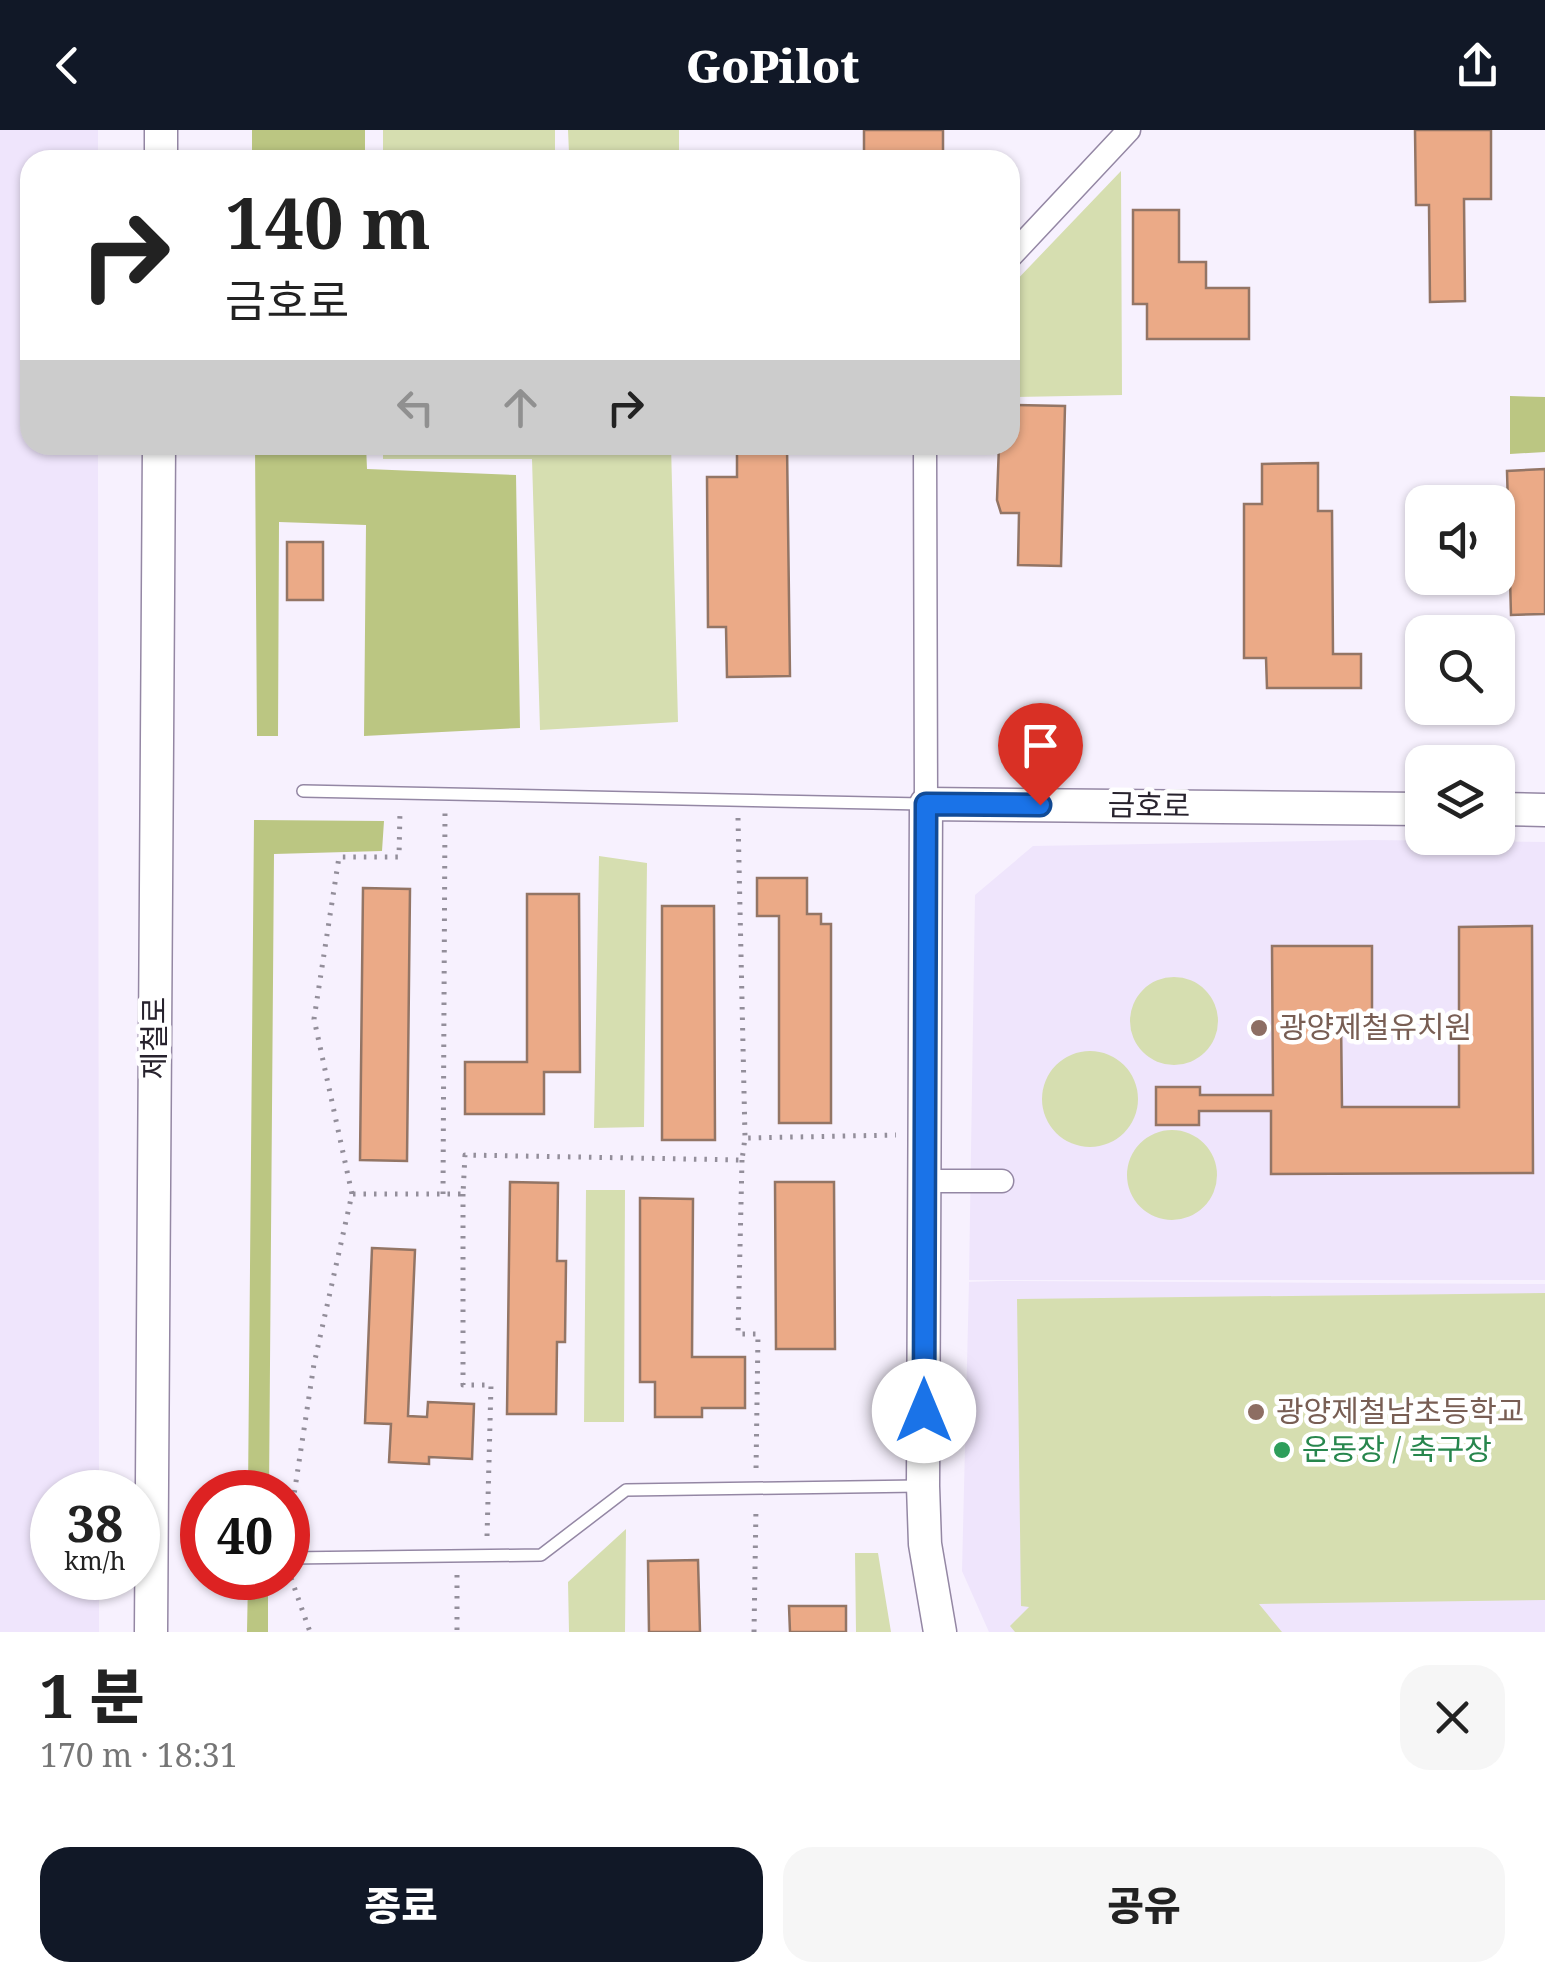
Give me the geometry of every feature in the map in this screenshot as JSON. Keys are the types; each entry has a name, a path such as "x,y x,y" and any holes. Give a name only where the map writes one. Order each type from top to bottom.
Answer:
{"street":[{"path":"1020,247 1130,130"},
{"name":"제철로","path":"151,1632 159,455"},
{"path":"925,455 923,1486 925,1544 940,1632"},
{"name":"금호로","path":"926,804 1405,808"},
{"path":"1515,809 1545,810"},
{"path":"924,1180 1002,1180"}],"lane":[{"path":"303,791 926,804"},
{"path":"310,1558 541,1555 626,1490 923,1486"}],"path":[{"path":"298,1470 314,1364 352,1194 314,1019 339,857 399,857 400,793"},
{"path":"443,1194 445,794"},
{"path":"738,800 745,1138 738,1334 758,1334 754,1632"},
{"path":"745,1138 924,1134"},
{"path":"487,1555 491,1385 463,1385 465,1155 742,1160"},
{"path":"352,1194 463,1194"},
{"path":"456,1555 457,1632"},
{"path":"299,1600 310,1632"}],"shaded area":[{"path":"0,130 98,130 98,150 20,150 20,455 98,455 99,1470 30,1470 30,1600 99,1600 99,1632 0,1632"},
{"name":"광양제철유치원","path":"1405,840 1405,855 1515,855 1515,842 1545,842 1545,1280 969,1280 975,895 1033,846"},
{"name":"운동장 / 축구장","path":"969,1282 1545,1284 1545,1632 989,1632 962,1571"}],"green space":[{"path":"252,130 365,130 365,150 252,150"},
{"path":"383,130 555,130 555,150 383,150"},
{"path":"568,130 679,130 679,150 569,150"},
{"path":"1121,171 1122,395 1020,397 1020,277"},
{"path":"1510,396 1545,397 1545,452 1510,454"},
{"path":"255,455 366,455 367,469 516,475 520,728 364,736 366,525 279,522 278,736 257,736"},
{"path":"383,455 671,455 678,722 540,730 532,459 383,459"},
{"path":"254,820 384,821 382,851 274,854 269,1470 248,1470"},
{"path":"599,856 647,863 644,1127 594,1128"},
{"path":"1174,977 1199,984 1211,996 1218,1021 1211,1046 1199,1058 1174,1065 1149,1058 1137,1046 1130,1021 1137,996 1149,984"},
{"path":"1090,1051 1108,1055 1124,1065 1134,1081 1138,1099 1134,1117 1124,1133 1108,1143 1090,1147 1072,1143 1056,1133 1046,1117 1042,1099 1046,1081 1056,1065 1072,1055"},
{"path":"1172,1130 1197,1138 1209,1150 1217,1175 1209,1200 1197,1212 1172,1220 1147,1212 1135,1200 1127,1175 1135,1150 1147,1138"},
{"path":"586,1190 625,1190 624,1422 584,1422"},
{"name":"운동장 / 축구장","path":"1545,1293 1545,1600 1259,1604 1282,1632 1015,1632 1010,1626 1029,1607 1021,1606 1017,1299"},
{"path":"626,1529 625,1632 569,1632 568,1582"},
{"path":"855,1553 878,1553 891,1632 856,1632"},
{"path":"248,1600 268,1600 268,1632 247,1632"}],"building":[{"path":"864,130 943,130 943,150 864,150"},
{"path":"1415,130 1491,130 1491,199 1464,199 1465,301 1430,302 1429,205 1416,205"},
{"path":"1133,210 1179,210 1179,262 1206,262 1206,288 1249,288 1249,339 1147,339 1147,304 1133,304"},
{"path":"1020,405 1065,406 1061,566 1018,565 1019,513 1001,513 997,500 999,455 1020,455"},
{"path":"737,455 787,455 790,676 727,677 726,627 708,627 707,477 737,477"},
{"path":"1318,463 1318,511 1332,511 1333,654 1361,654 1361,688 1267,688 1266,658 1244,658 1244,504 1262,504 1262,464"},
{"path":"1545,469 1545,614 1511,615 1510,595 1515,595 1515,485 1507,485 1507,471"},
{"path":"287,542 323,542 323,600 287,600"},
{"path":"757,878 807,878 807,914 821,914 821,924 831,924 831,1123 779,1123 779,916 757,916"},
{"path":"363,888 410,889 407,1161 360,1160"},
{"path":"527,894 579,894 580,1072 544,1072 544,1114 465,1114 465,1062 527,1062"},
{"path":"662,906 714,906 715,1140 662,1140"},
{"path":"1532,926 1533,1173 1271,1174 1271,1111 1199,1111 1199,1125 1156,1125 1156,1087 1200,1087 1200,1095 1273,1095 1272,946 1372,946 1372,1017 1341,1017 1342,1107 1459,1107 1459,927"},
{"path":"510,1182 558,1183 557,1261 566,1261 565,1342 557,1342 556,1414 507,1414"},
{"path":"775,1182 834,1182 835,1349 776,1349"},
{"path":"640,1198 693,1199 692,1357 745,1357 745,1408 702,1408 702,1417 655,1417 655,1382 640,1382"},
{"path":"372,1248 415,1250 408,1416 427,1417 428,1402 474,1404 472,1459 429,1457 429,1464 389,1462 391,1424 365,1423"},
{"path":"698,1560 700,1632 649,1632 648,1561"},
{"path":"789,1606 846,1606 846,1632 790,1632"}],"place":[{"name":"광양제철유치원","path":"1259,1028"},
{"name":"광양제철남초등학교","path":"1256,1412"},
{"name":"운동장 / 축구장","path":"1282,1450"}],"route":[{"path":"924,1411 926,804 1040,805"}]}
